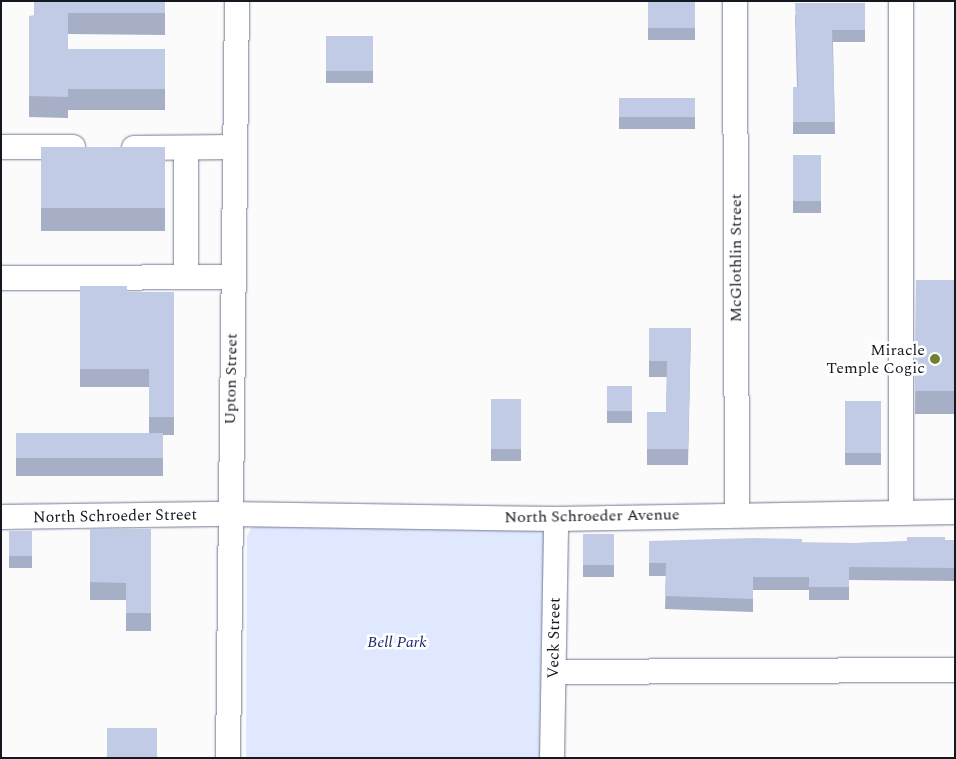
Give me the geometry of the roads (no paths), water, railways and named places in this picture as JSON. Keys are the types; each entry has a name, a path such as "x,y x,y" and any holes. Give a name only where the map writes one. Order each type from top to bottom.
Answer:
{"street":[{"name":"Upton Street","path":"228,758 237,1"},
{"name":"McGlothlin Street","path":"735,1 737,514"},
{"path":"901,1 901,513"},
{"path":"1,147 234,147"},
{"path":"186,148 186,277"},
{"path":"1,278 233,277"},
{"name":"North Schroeder Avenue","path":"230,514 556,518 955,512"},
{"name":"North Schroeder Street","path":"1,517 230,514"},
{"name":"Veck Street","path":"552,758 556,518"},
{"path":"554,672 955,670"}],"place":[{"name":"Miracle Temple Cogic","path":"935,359"}],"park label":[{"name":"Bell Park","path":"397,642"}]}
